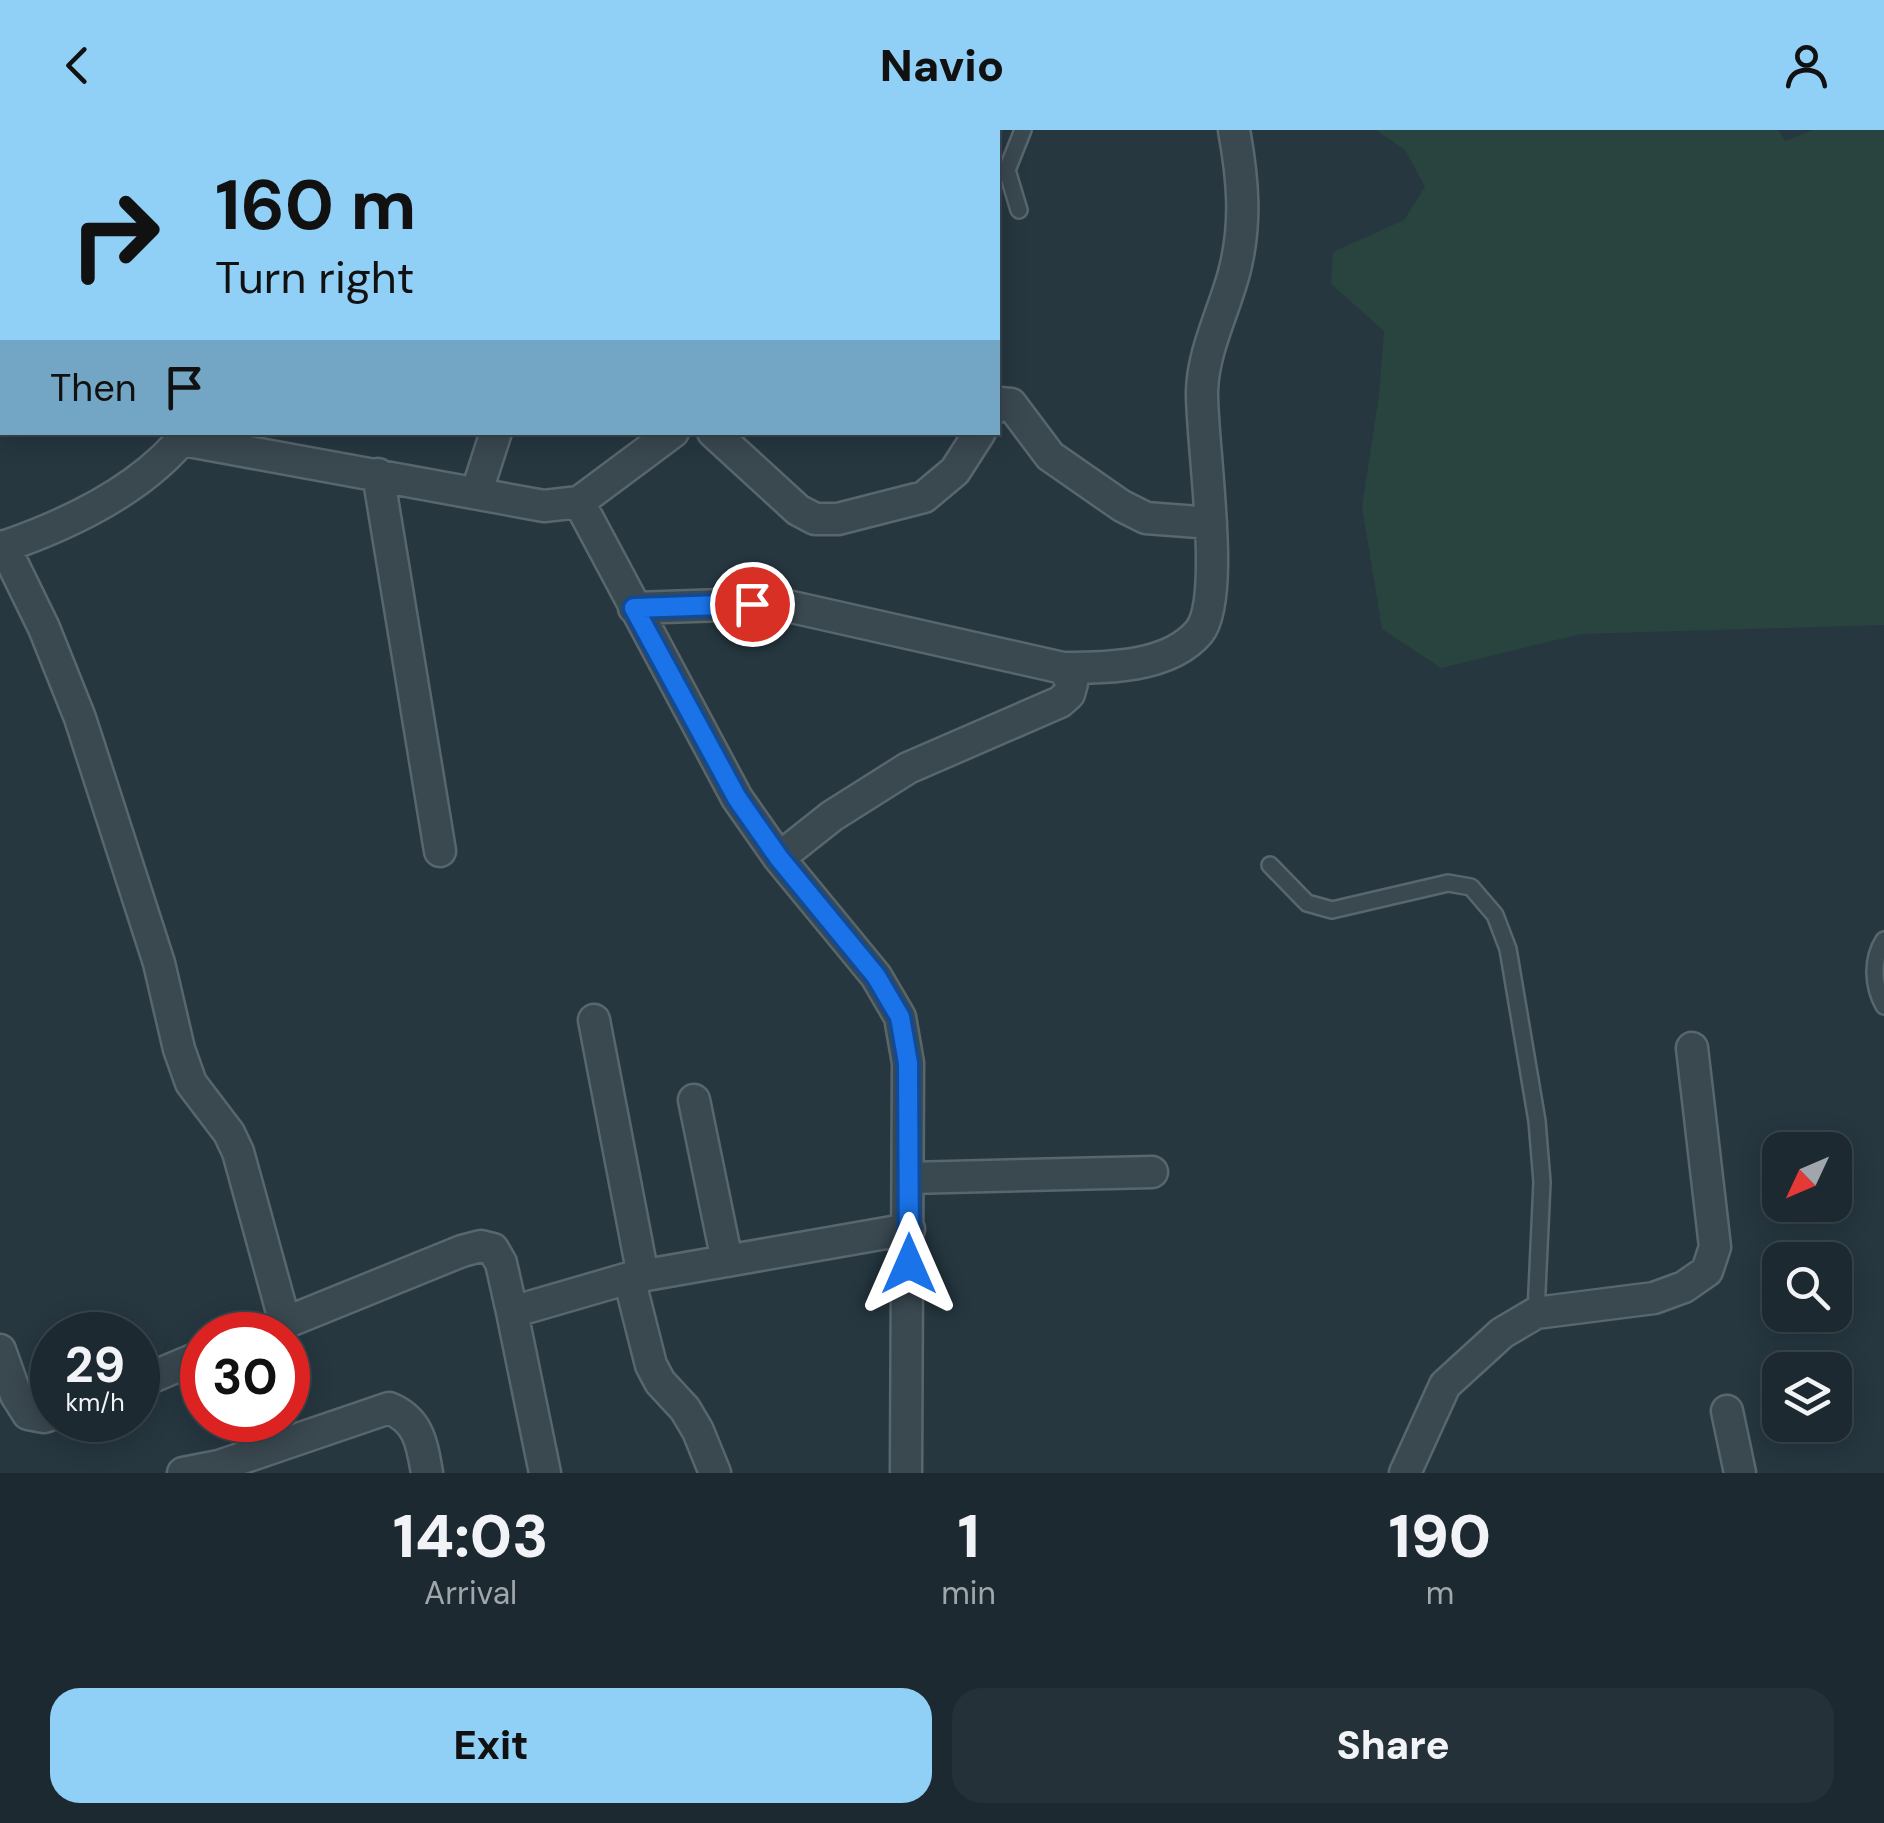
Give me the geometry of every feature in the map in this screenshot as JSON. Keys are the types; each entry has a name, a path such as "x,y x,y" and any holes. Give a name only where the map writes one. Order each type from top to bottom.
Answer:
{"street":[{"path":"634,608 752,604 792,607 1063,668 1098,668 1155,658 1182,648 1201,630 1210,606 1211,523 1202,388 1244,231 1244,194 1234,130"},
{"path":"1000,403 1012,404 1050,456 1122,506 1146,518 1211,523"},
{"path":"477,492 495,435"},
{"path":"282,1312 238,1152 192,1083 179,1049 159,963 80,718 44,628 2,547 68,522 153,469 185,436 544,506 579,502 669,435"},
{"path":"716,435 798,510 815,518 838,518 924,497 955,471 978,435"},
{"path":"378,474 440,851"},
{"path":"579,502 721,771 779,858 876,976 900,1017 908,1063 906,1473"},
{"path":"779,858 832,816 908,768 1060,702 1069,694 1072,683 1063,668"},
{"path":"594,1020 651,1365 660,1382 685,1409 715,1473"},
{"path":"1405,1473 1445,1385 1502,1333 1536,1312 1654,1298 1684,1287 1707,1271 1715,1247 1692,1048"},
{"path":"694,1100 726,1261"},
{"path":"909,1178 1152,1172"},
{"path":"512,1312 636,1277 910,1229"},
{"path":"310,1313 481,1246 493,1250 501,1262 545,1473"},
{"path":"0,1350 16,1395 30,1414"},
{"path":"182,1473 219,1466 389,1408 402,1413 418,1432 427,1473"},
{"path":"1727,1411 1740,1473"}],"lane":[{"path":"1018,210 1007,170 1023,130"},
{"path":"1270,865 1306,903 1332,910 1448,883 1471,887 1495,916 1508,948 1537,1121 1542,1182 1536,1312"},
{"path":"1884,940 1878,948 1874,972 1884,1006"}],"green space":[{"path":"1376,130 1778,130 1785,141 1813,130 1884,130 1884,625 1581,634 1441,668 1382,629 1362,507 1384,331 1331,284 1333,252 1404,220 1425,187 1405,150"}],"route":[{"path":"752,604 634,608 737,798 779,858 876,976 900,1017 908,1063 909,1264"}]}
